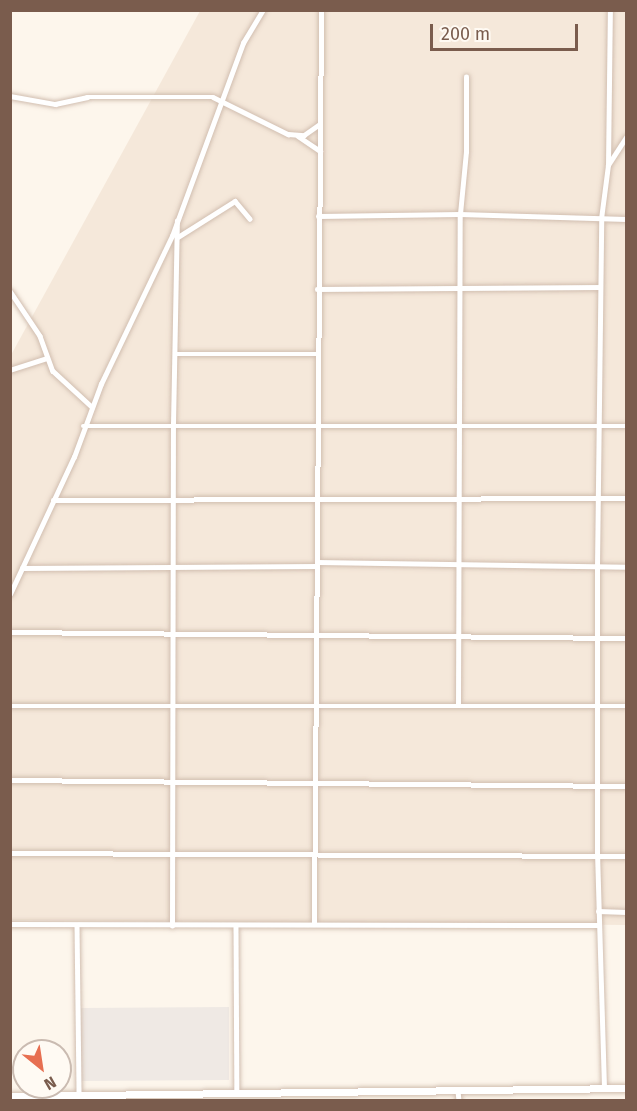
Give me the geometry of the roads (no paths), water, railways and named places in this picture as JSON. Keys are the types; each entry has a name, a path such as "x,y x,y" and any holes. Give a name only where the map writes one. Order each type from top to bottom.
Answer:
{"main road":[{"path":"10,1096 627,1088"}],"street":[{"path":"10,594 53,500 91,406 177,221 194,169 224,100 243,43 263,10"},
{"path":"314,924 318,497 317,289 321,10"},
{"path":"604,1088 596,786 597,567 600,499 600,287 602,219 608,165 610,10"},
{"path":"458,705 461,496 460,214 466,152 466,77"},
{"path":"10,96 55,104 87,97 188,95 224,100 282,132 298,136 320,151"},
{"path":"298,136 321,124"},
{"path":"608,165 627,137"},
{"path":"178,237 235,201 250,219"},
{"path":"318,216 460,214 627,219"},
{"path":"172,926 174,635 172,498 177,354 177,221"},
{"path":"317,289 600,287"},
{"path":"10,291 40,336 46,358 54,373 91,406"},
{"path":"177,354 318,354"},
{"path":"10,369 46,358"},
{"path":"83,426 173,424 627,426"},
{"path":"53,500 461,496 627,498"},
{"path":"22,568 459,563 627,567"},
{"path":"10,632 627,638"},
{"path":"10,706 627,706"},
{"path":"10,780 627,786"},
{"path":"10,852 627,856"},
{"path":"598,911 627,912"},
{"path":"10,924 599,925"},
{"path":"77,925 79,1096"},
{"path":"236,926 237,1093"},
{"path":"458,1091 459,1101"}]}
